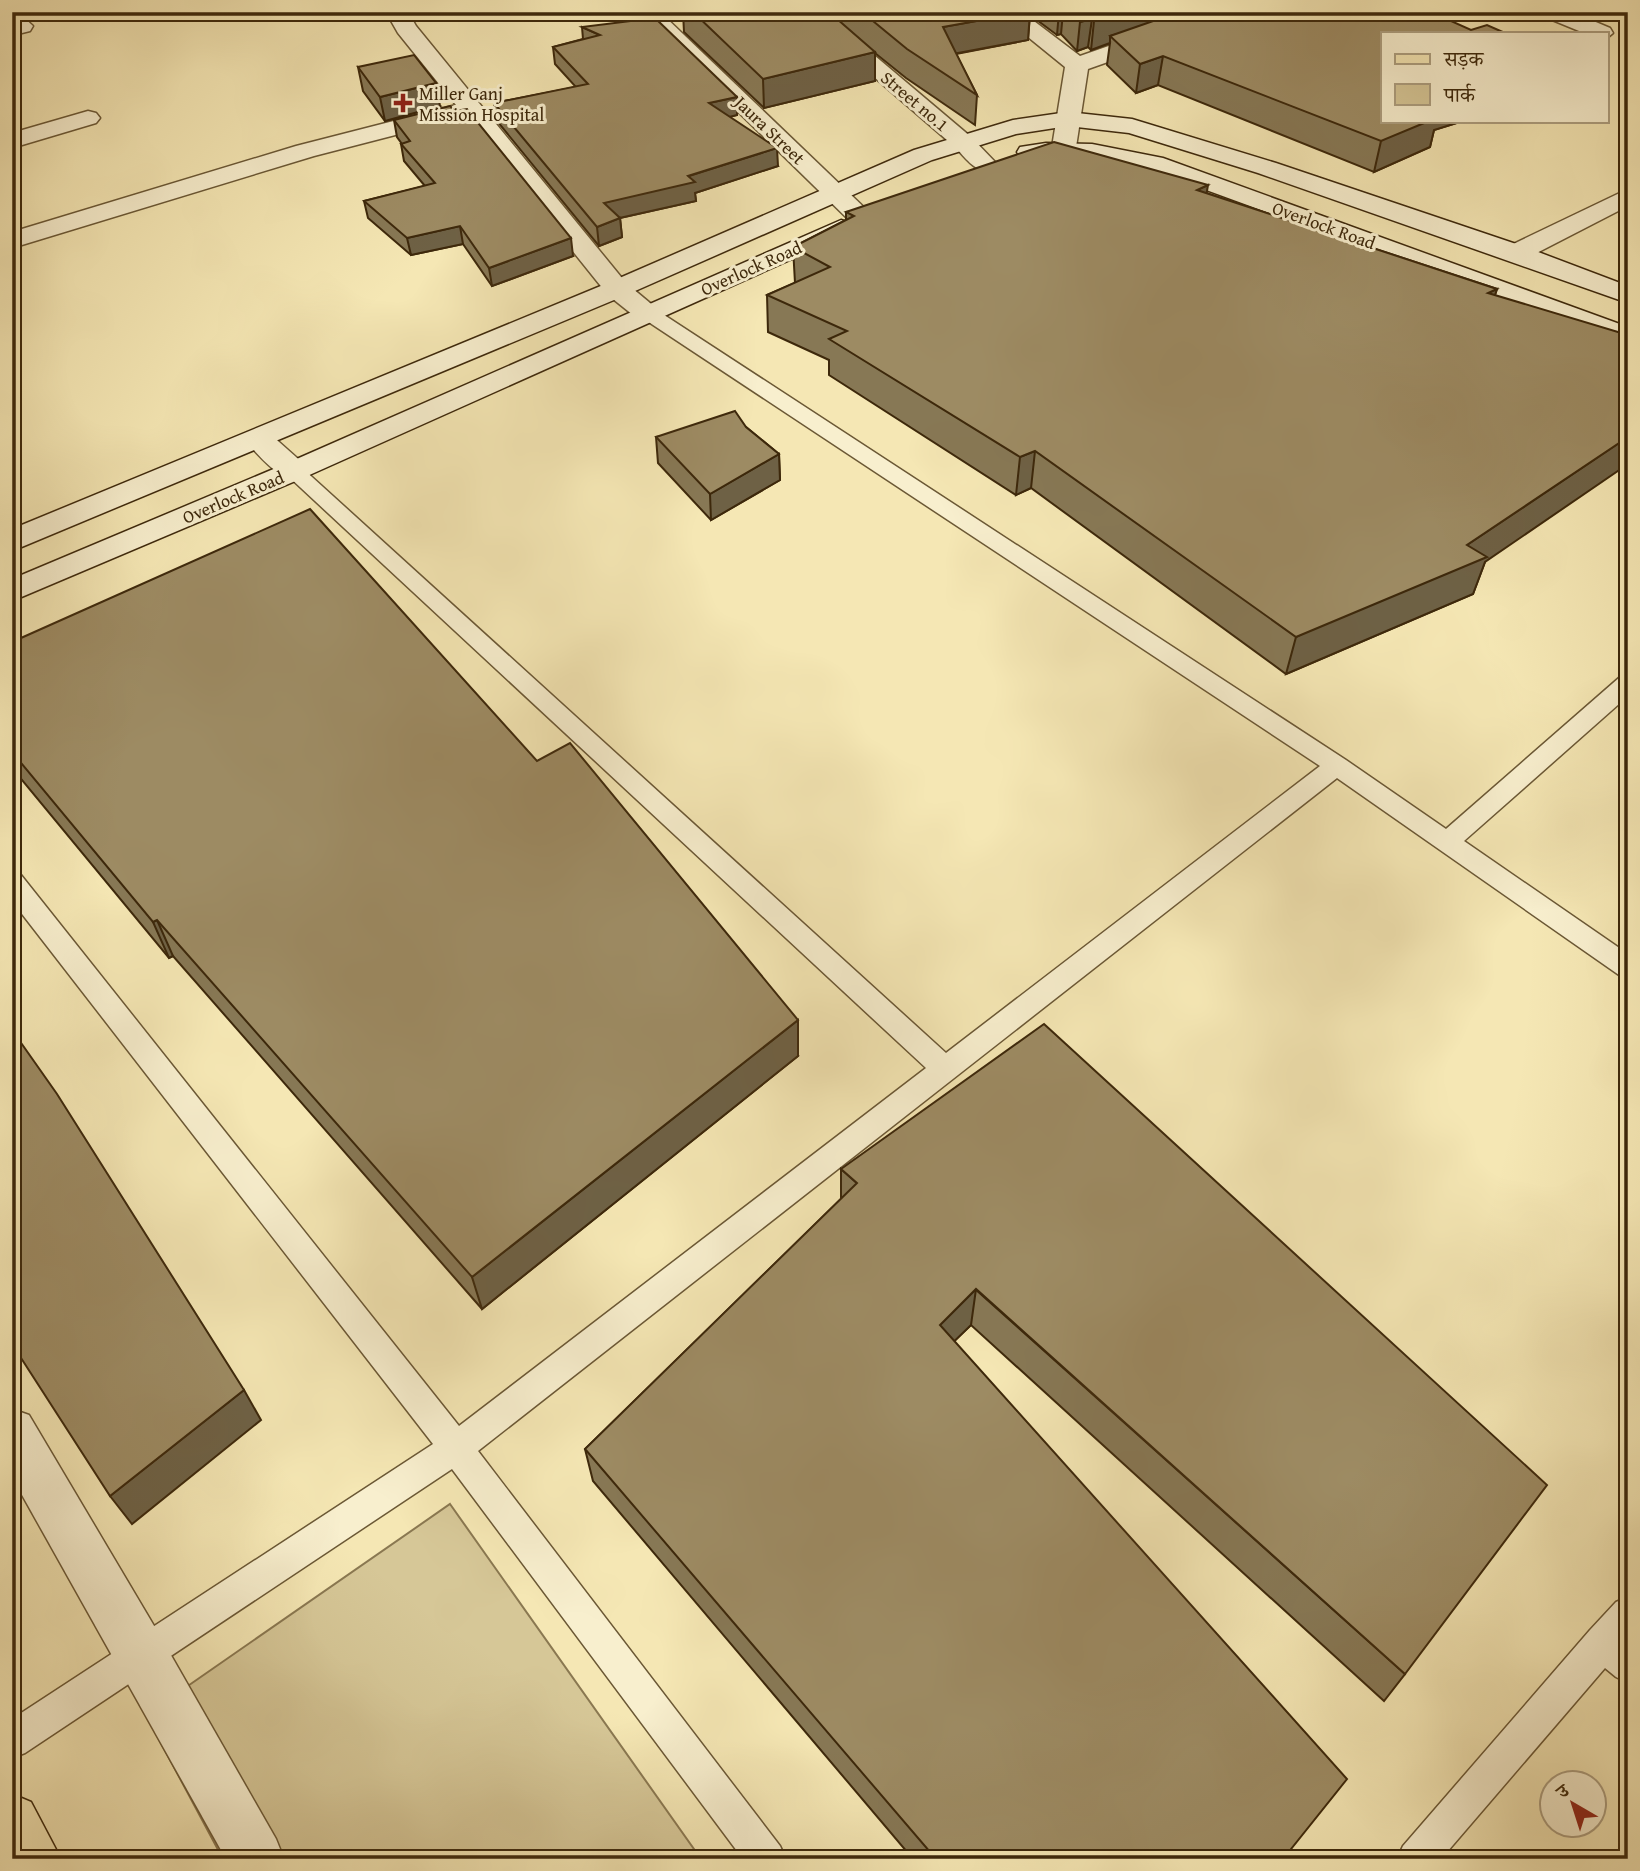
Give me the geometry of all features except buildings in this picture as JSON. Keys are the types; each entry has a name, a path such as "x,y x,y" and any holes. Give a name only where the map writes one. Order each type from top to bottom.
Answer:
{"main road":[{"path":"12,1821 33,1859"}],"street":[{"path":"397,12 406,27 617,289 648,313"},
{"name":"Jaura Street","path":"647,12 835,192 874,214"},
{"name":"Street no.1","path":"810,12 963,142 975,170"},
{"path":"1008,12 1077,65"},
{"path":"1077,65 1227,12"},
{"path":"1553,12 1600,32"},
{"path":"1064,147 1077,65"},
{"path":"12,240 305,151 472,108"},
{"path":"12,141 88,118"},
{"name":"Overlock Road","path":"12,541 617,289 923,155 1013,127 1068,119 1132,126 1206,147 1516,253 1628,295"},
{"name":"Overlock Road","path":"975,170 1026,153 1064,147 1111,152 1154,163 1628,336"},
{"path":"1516,253 1628,196"},
{"name":"Overlock Road","path":"12,591 294,471 874,214"},
{"path":"259,439 294,471"},
{"path":"12,1431 142,1654 256,1859"}],"lane":[{"path":"648,313 1337,766 1628,968"},
{"path":"294,471 947,1070"},
{"path":"1448,841 1628,683"},
{"path":"12,1740 456,1448 1337,766"},
{"path":"12,882 456,1448 767,1859"},
{"path":"1416,1859 1615,1654 1628,1614"}],"green space":[{"path":"450,1504 701,1859 223,1859 146,1715"}],"place":[{"name":"Miller Ganj Mission Hospital","path":"403,103"}]}
